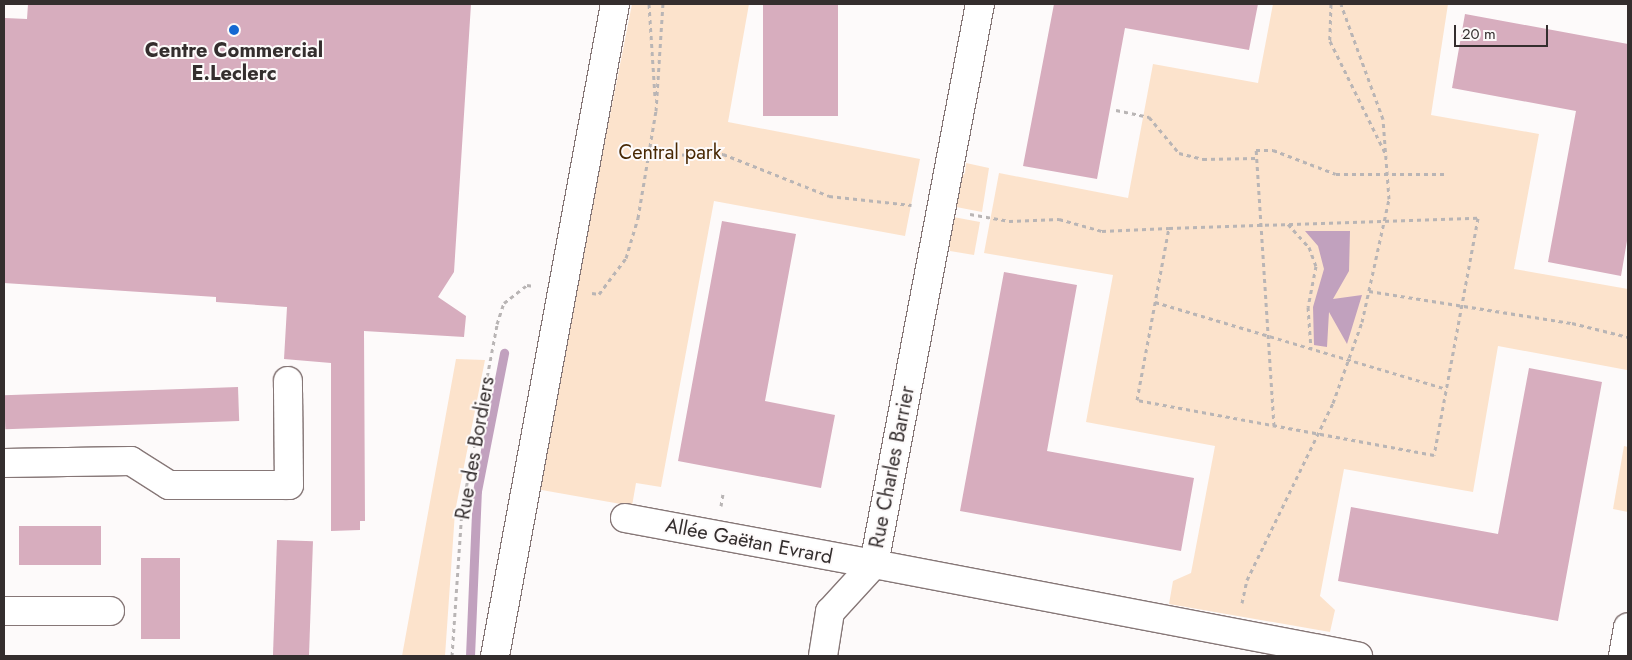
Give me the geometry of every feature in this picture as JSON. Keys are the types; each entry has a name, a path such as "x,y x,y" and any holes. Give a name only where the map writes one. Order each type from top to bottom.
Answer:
{"street":[{"path":"495,656 560,289 615,4"},
{"name":"Rue Charles Barrier","path":"980,4 874,564 1358,656"},
{"path":"4,463 131,461 170,485 289,485 288,381"},
{"name":"Allée Gaëtan Evrard","path":"625,518 874,564"},
{"path":"823,656 830,612 874,564"},
{"path":"4,611 110,610"},
{"path":"1623,656 1628,627"}],"path":[{"name":"Rue des Bordiers","path":"648,4 656,111"},
{"name":"Rue des Bordiers","path":"452,656 462,510 497,324 504,303 527,285 599,294 626,258 650,156 656,111 663,4"},
{"path":"1331,4 1330,41 1387,158"},
{"path":"1235,633 1247,580 1318,434 1349,360 1369,291 1384,221 1388,174 1387,158 1374,89 1341,4"},
{"path":"1116,110 1149,117 1179,153 1203,159 1256,158"},
{"path":"1274,426 1256,150 1273,150 1336,174 1446,174"},
{"path":"650,156 723,154 829,196 861,197 1009,221 1059,219 1102,231 1169,228 1478,218 1434,455 1137,400 1169,228"},
{"path":"1288,224 1309,247 1316,266 1308,306 1312,349"},
{"path":"1369,291 1572,323 1628,337"},
{"path":"1155,302 1446,389"}],"green space":[{"name":"Central park","path":"632,4 749,4 728,122 920,159 905,236 714,201 661,487 636,483 632,506 536,489"},
{"path":"1273,4 1448,4 1431,115 1539,134 1514,269 1628,289 1627,370 1498,346 1473,492 1344,469 1320,596 1335,610 1330,632 1169,604 1173,581 1191,573 1215,446 1086,422 1113,275 984,253 999,173 1128,198 1153,64 1258,83"},
{"path":"966,163 989,168 982,212 951,206 954,184 965,173"},
{"path":"948,216 980,222 974,255 950,251"},
{"path":"456,359 485,360 455,512 445,656 402,656"},
{"path":"1624,446 1628,447 1628,512 1613,509"}],"shaded area":[{"path":"1305,231 1350,231 1349,271 1333,299 1362,295 1347,344 1329,312 1327,347 1314,345 1313,307 1324,269 1318,246"}],"building":[{"path":"28,4 471,4 454,272 438,297 466,316 464,337 364,331 365,521 360,521 360,530 331,531 331,363 284,359 287,307 216,302 216,297 4,283 5,18 27,19"},
{"path":"763,4 838,4 838,116 763,116"},
{"path":"1054,4 1258,4 1249,50 1125,28 1097,179 1023,166"},
{"path":"1465,14 1628,44 1628,235 1621,276 1548,262 1576,111 1452,88"},
{"path":"722,221 796,234 765,401 835,415 821,488 678,461"},
{"path":"1004,272 1077,285 1047,451 1194,478 1181,551 960,511"},
{"path":"1529,368 1602,382 1558,621 1338,581 1351,507 1498,534"},
{"path":"238,387 239,421 5,429 4,395"},
{"path":"19,526 101,526 101,565 19,565"},
{"path":"277,540 313,541 309,656 273,656"},
{"path":"141,558 180,558 180,639 141,639"}],"waterway":[{"path":"470,656 477,491 504,353"}],"place":[{"name":"Centre Commercial E.Leclerc","path":"234,30"}]}
